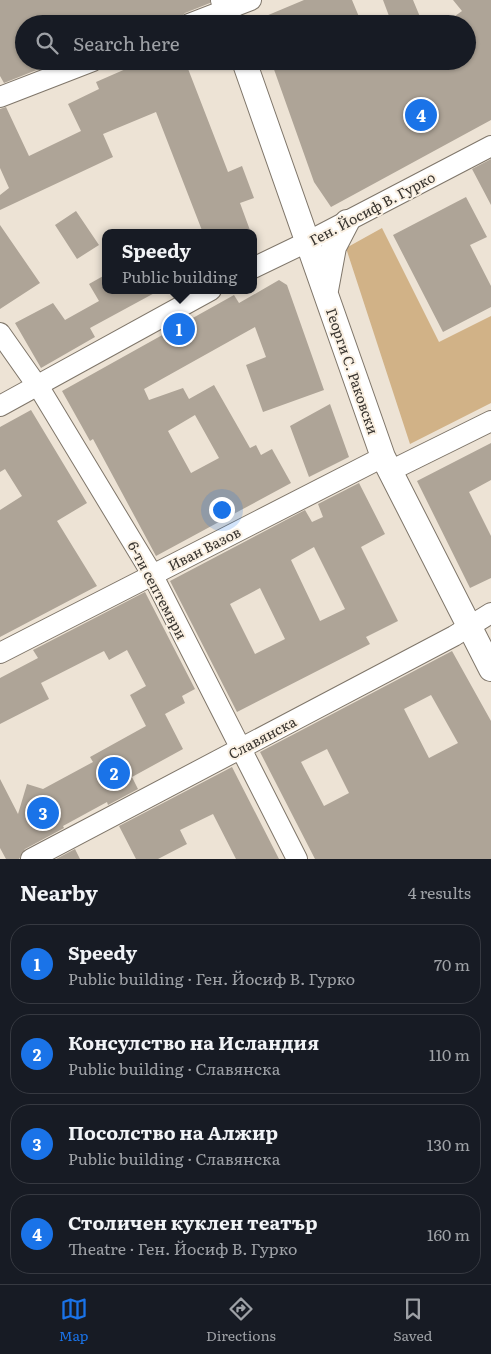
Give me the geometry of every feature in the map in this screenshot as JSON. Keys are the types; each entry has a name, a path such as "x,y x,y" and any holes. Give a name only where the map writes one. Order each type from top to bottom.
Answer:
{"street":[{"path":"227,11 251,0"},
{"path":"0,97 69,70"},
{"name":"Георги С. Раковски","path":"247,70 386,464 491,669"},
{"name":"Ген. Йосиф В. Гурко","path":"257,266 491,146"},
{"path":"326,294 334,247 346,222"},
{"path":"0,406 204,294"},
{"name":"6-ти септември","path":"0,333 37,386 152,574 296,859"},
{"name":"Иван Вазов","path":"0,653 152,574 386,464 491,421"},
{"name":"Славянска","path":"31,859 454,636 491,613"}],"shaded area":[{"path":"382,228 439,342 491,316 491,403 410,444 346,248"}],"building":[{"path":"0,0 210,0 210,3 183,15 15,15 15,70 36,70 4,83 0,76"},
{"path":"304,0 352,0 358,15 268,15"},
{"path":"383,0 413,0 419,15 389,15"},
{"path":"453,0 491,0 491,120 331,207 314,182 274,70 476,70 476,15 456,15 462,11"},
{"path":"123,70 188,70 228,172 242,166 254,198 240,203 250,229 201,229 156,112 103,134 113,157 0,210 0,195 9,188 0,168 0,109 6,107 29,156 81,131 68,104 99,89 96,82"},
{"path":"491,159 491,205 472,169"},
{"path":"466,197 487,237 470,245 491,286 491,307 443,332 393,235"},
{"path":"76,211 99,245 77,259 55,225"},
{"path":"0,225 40,283 0,309"},
{"path":"102,277 102,294 153,294 90,328 95,337 41,368 15,323 53,303 65,320 99,301 89,284"},
{"path":"279,280 287,285 324,390 263,412 246,365 266,357 255,327 144,389 149,400 183,388 189,399 214,385 250,448 256,445 261,455 272,449 291,483 156,556 93,439 90,441 62,391 234,295 239,303","holes":["195,415 219,458 191,473 168,431"]},
{"path":"330,404 349,457 309,477 290,426"},
{"path":"31,410 87,503 57,521 97,586 0,637 0,510 22,496 5,469 0,472 0,427"},
{"path":"491,443 491,480 469,492 491,536 491,578 470,588 417,481"},
{"path":"359,483 385,534 361,547 398,621 366,637 370,644 237,712 170,581 305,510 312,522 323,517 318,504","holes":["314,547 345,609 320,621 291,560","260,588 285,639 255,654 230,604"]},
{"path":"145,592 195,689 182,696 185,703 165,714 183,749 132,777 138,789 108,805 107,802 63,826 64,828 25,849 19,859 6,859 0,848 0,779 18,814 27,784 43,789 93,762 90,757 146,726 130,695 146,686 127,650 109,660 104,651 41,683 49,699 0,724 0,678 38,658 33,650"},
{"path":"452,651 491,721 491,859 315,859 260,752","holes":["431,695 458,743 429,758 404,709","327,749 349,793 324,806 301,762"]},
{"path":"232,767 279,859 236,859 213,814 180,830 187,844 158,859 136,859 119,826"},
{"path":"75,849 80,859 56,859"}],"place":[{"name":"Столичен куклен театър","path":"421,115"},
{"name":"Speedy","path":"179,329"},
{"name":"Консулство на Исландия","path":"114,773"},
{"name":"Посолство на Алжир","path":"43,813"}]}
